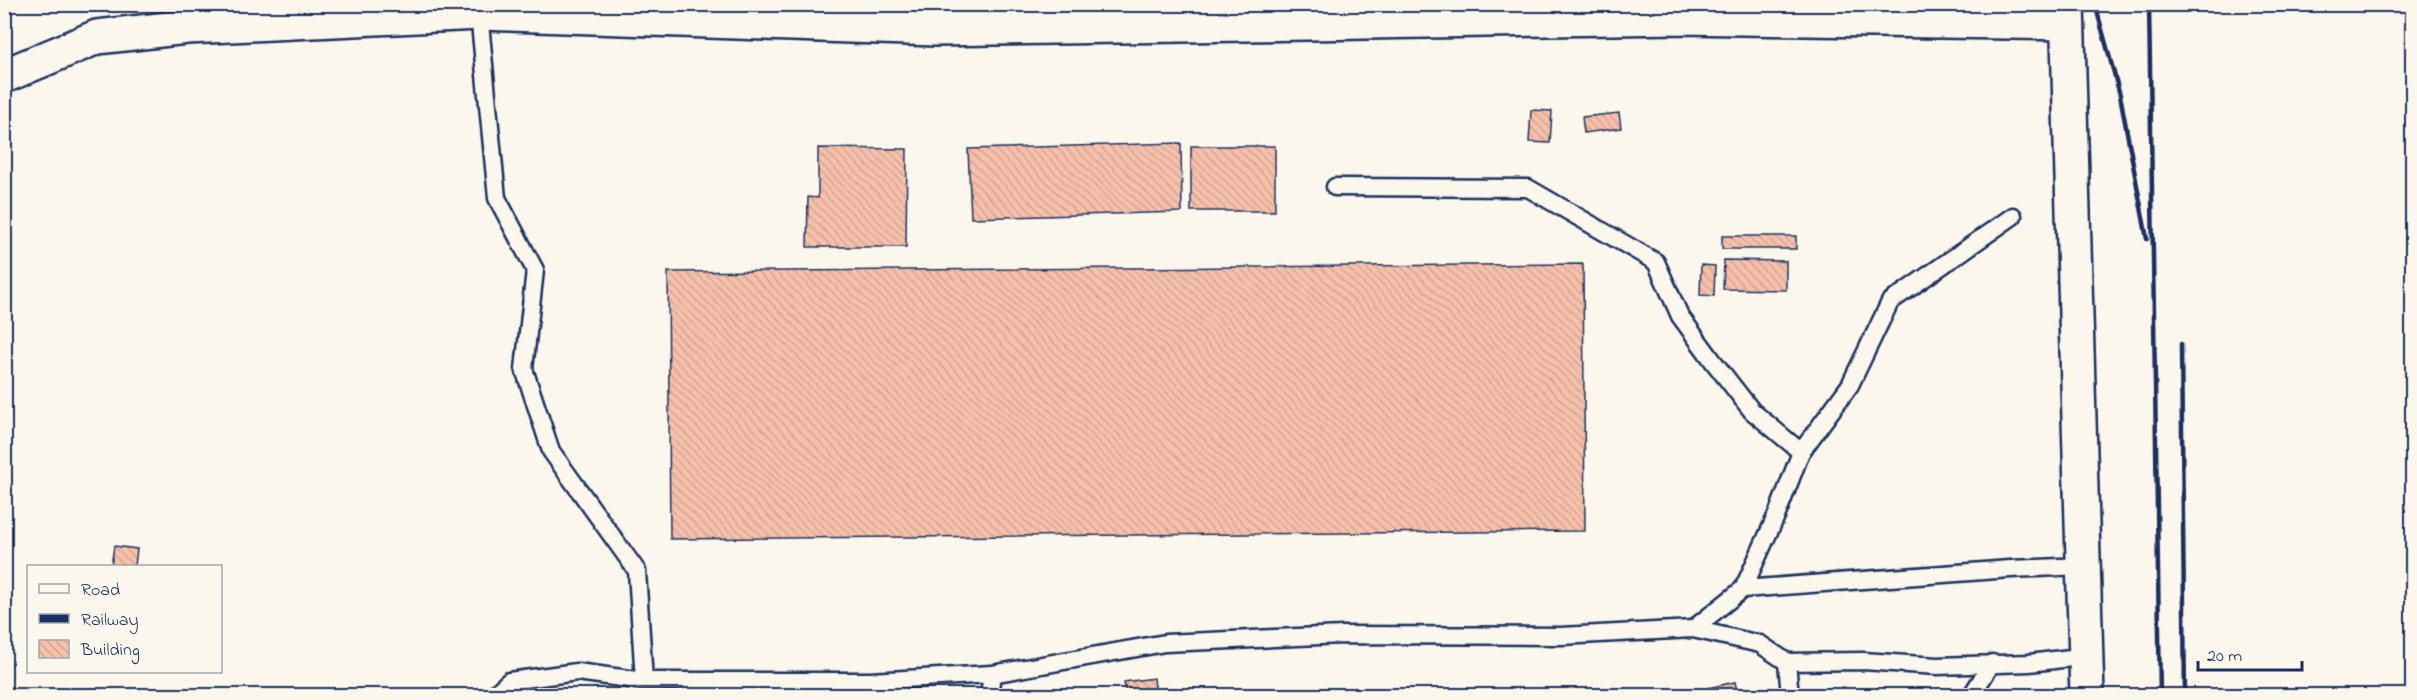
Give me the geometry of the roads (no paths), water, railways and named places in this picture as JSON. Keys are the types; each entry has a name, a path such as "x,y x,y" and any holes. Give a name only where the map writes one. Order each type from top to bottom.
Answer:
{"street":[{"path":"4,76 97,37 187,27 479,13 936,29 2067,14 2087,696"}],"lane":[{"path":"479,13 497,198 535,270 524,369 551,451 637,571 644,681"},
{"path":"1335,187 1528,188 1656,262 1680,316 1713,361 1752,411 1801,452"},
{"path":"1692,628 1743,589 1778,512 1801,452 1850,385 1890,302 2013,216"},
{"path":"1743,589 2010,569 2084,566"},
{"path":"492,696 509,681 577,672 644,681 870,681 992,674 1165,643 1343,635 1562,636 1692,628 1760,644 1787,662 1863,660 1937,666 2028,663 2087,656"},
{"path":"1787,662 1790,696"},
{"path":"1971,696 1992,663"},
{"path":"989,696 992,674"}],"railway":[{"path":"2095,4 2120,95 2147,239"},
{"path":"2149,4 2160,696"},
{"path":"2181,344 2185,696"},
{"path":"2410,688 2410,696"}]}
